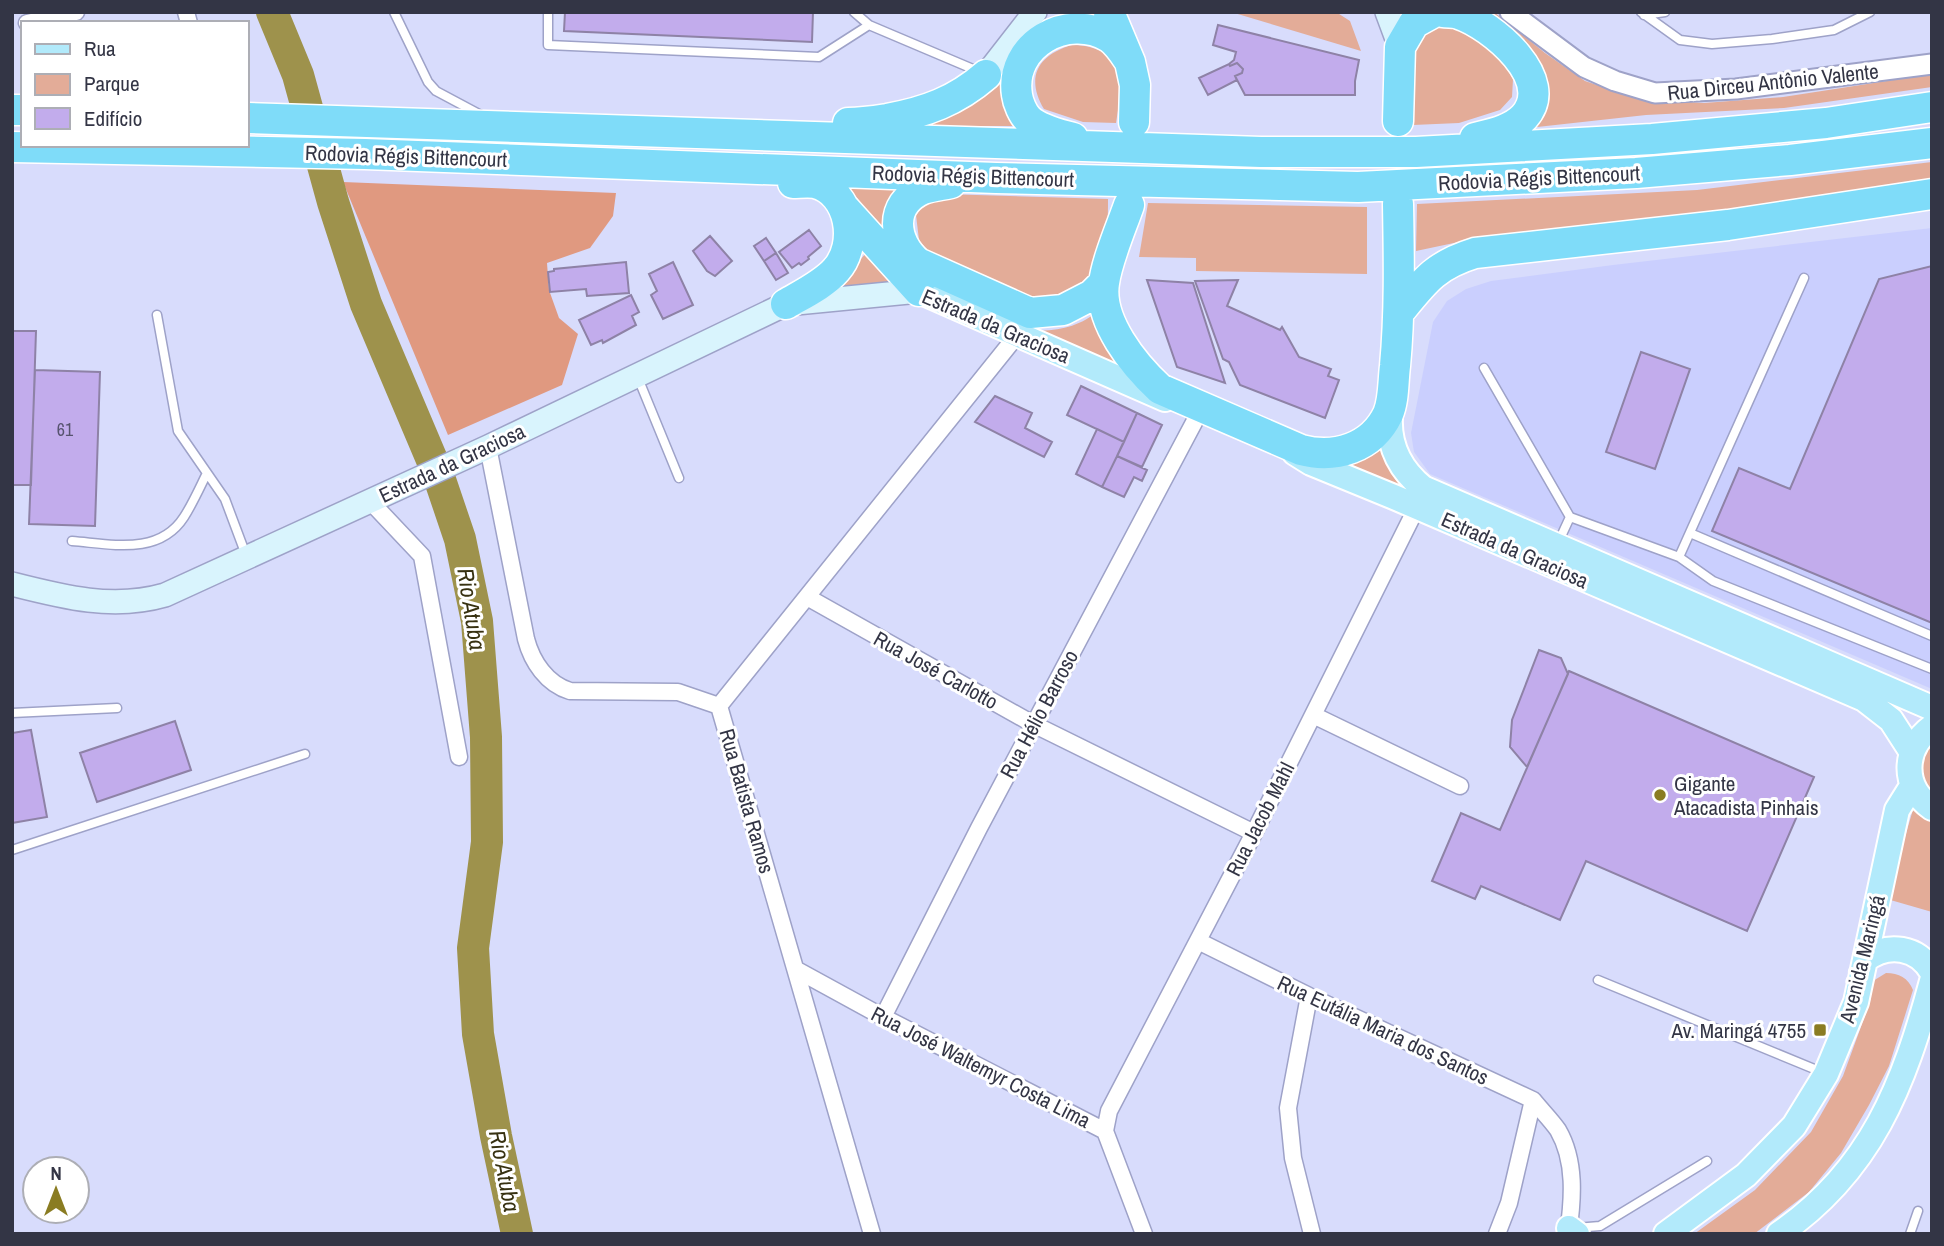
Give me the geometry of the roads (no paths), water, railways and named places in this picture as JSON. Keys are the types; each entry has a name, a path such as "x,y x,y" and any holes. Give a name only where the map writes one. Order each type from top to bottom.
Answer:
{"highway":[{"path":"1110,12 1130,62 1135,85 1134,122"},
{"path":"1398,121 1400,47 1414,23 1433,12"},
{"path":"1416,152 1489,135 1516,124 1532,105 1533,82 1528,71 1504,43 1485,28 1459,14 1443,12"},
{"path":"1107,147 1045,129 1028,119 1018,102 1015,83 1020,63 1030,47 1048,36 1067,30 1088,30 1108,36 1130,62"},
{"path":"506,127 639,116 858,123 933,109 953,100 986,75"},
{"name":"Rodovia Régis Bittencourt","path":"254,118 1261,152 1416,152 1652,139 1826,123 1932,107"},
{"name":"Rodovia Régis Bittencourt","path":"12,147 365,154 996,178 1358,187 1636,173 1778,162 1932,143"},
{"path":"503,159 632,178 815,183 841,205 919,291"},
{"path":"996,178 924,189 911,197 902,209 898,224 899,239 906,253 918,263 1030,313 1063,310 1092,295 1104,283"},
{"path":"1400,311 1426,278 1443,266 1475,253 1728,225 1932,194"},
{"path":"1129,205 1104,283 1105,300 1123,348 1145,376 1160,389 1301,450 1332,454 1352,448 1370,438 1391,407 1400,311 1398,204"},
{"path":"786,304 830,276 844,259 850,238 846,215 841,205"}],"main road":[{"path":"986,75 1035,12"},
{"path":"1387,12 1400,47"},
{"name":"Estrada da Graciosa","path":"12,584 77,600 133,602 165,595 488,447 786,304 919,291 1199,413 1256,431 1311,463 1864,699 1891,720 1911,751"},
{"name":"Estrada da Graciosa","path":"1391,407 1389,429 1394,450 1413,480 1423,488 1932,708"},
{"path":"1932,727 1923,733 1911,751 1909,762 1912,786 1924,803 1932,808"},
{"name":"Avenida Maringá","path":"1667,1232 1746,1175 1794,1126 1826,1074 1856,1002 1898,810 1912,786"},
{"path":"1865,960 1879,951 1900,949 1921,958 1932,972"},
{"path":"1787,1231 1822,1200 1860,1157 1890,1106 1926,1023 1932,981"}],"street":[{"path":"34,21 76,12"},
{"name":"Rua Dirceu Antônio Valente","path":"1510,12 1584,67 1615,81 1655,93 1736,89 1932,64"},
{"name":"Rua Batista Ramos","path":"872,1234 719,706 1018,334"},
{"name":"Rua Hélio Barroso","path":"883,1017 1033,724 1199,413"},
{"path":"488,447 526,639 537,664 549,678 570,691 678,692 719,706"},
{"path":"370,501 422,556 458,757"},
{"name":"Rua Jacob Mahl","path":"1105,1131 1109,1111 1254,833 1417,507"},
{"name":"Rua José Carlotto","path":"807,597 1033,724 1254,833"},
{"path":"1312,715 1460,786"},
{"name":"Rua Eutália Maria dos Santos","path":"1198,941 1533,1100 1558,1130 1571,1161 1571,1232"},
{"name":"Rua José Waltemyr Costa Lima","path":"797,970 1105,1131 1144,1234"},
{"path":"1309,996 1288,1108 1293,1158 1311,1234"},
{"path":"1497,1234 1509,1203 1533,1100"}],"lane":[{"path":"394,12 420,67 436,91 506,127"},
{"path":"548,12 548,45 819,57 869,24"},
{"path":"854,12 869,24 986,75"},
{"path":"1643,14 1665,12"},
{"path":"1643,14 1681,40 1713,44 1834,30 1870,12"},
{"path":"1679,557 1804,278"},
{"path":"157,315 178,431 225,499 247,557"},
{"path":"1484,368 1570,517 1679,557 1713,581 1932,669"},
{"path":"637,375 680,478"},
{"path":"72,541 137,545 155,541 172,531 183,519 207,473"},
{"path":"1557,545 1570,517"},
{"path":"1690,533 1932,636"},
{"path":"12,713 117,708"},
{"path":"12,850 305,754"},
{"path":"1598,980 1826,1074"},
{"path":"1571,1232 1600,1226 1707,1161"},
{"path":"1910,1234 1918,1211"}],"waterway":[{"name":"Rio Atuba","path":"272,12 298,75 333,202 366,304 438,474 460,539 477,621 486,737 487,842 473,948 478,1034 517,1234"}],"place":[{"name":"Gigante Atacadista Pinhais","path":"1660,795"},
{"name":"Av. Maringá 4755","path":"1820,1030"}]}
